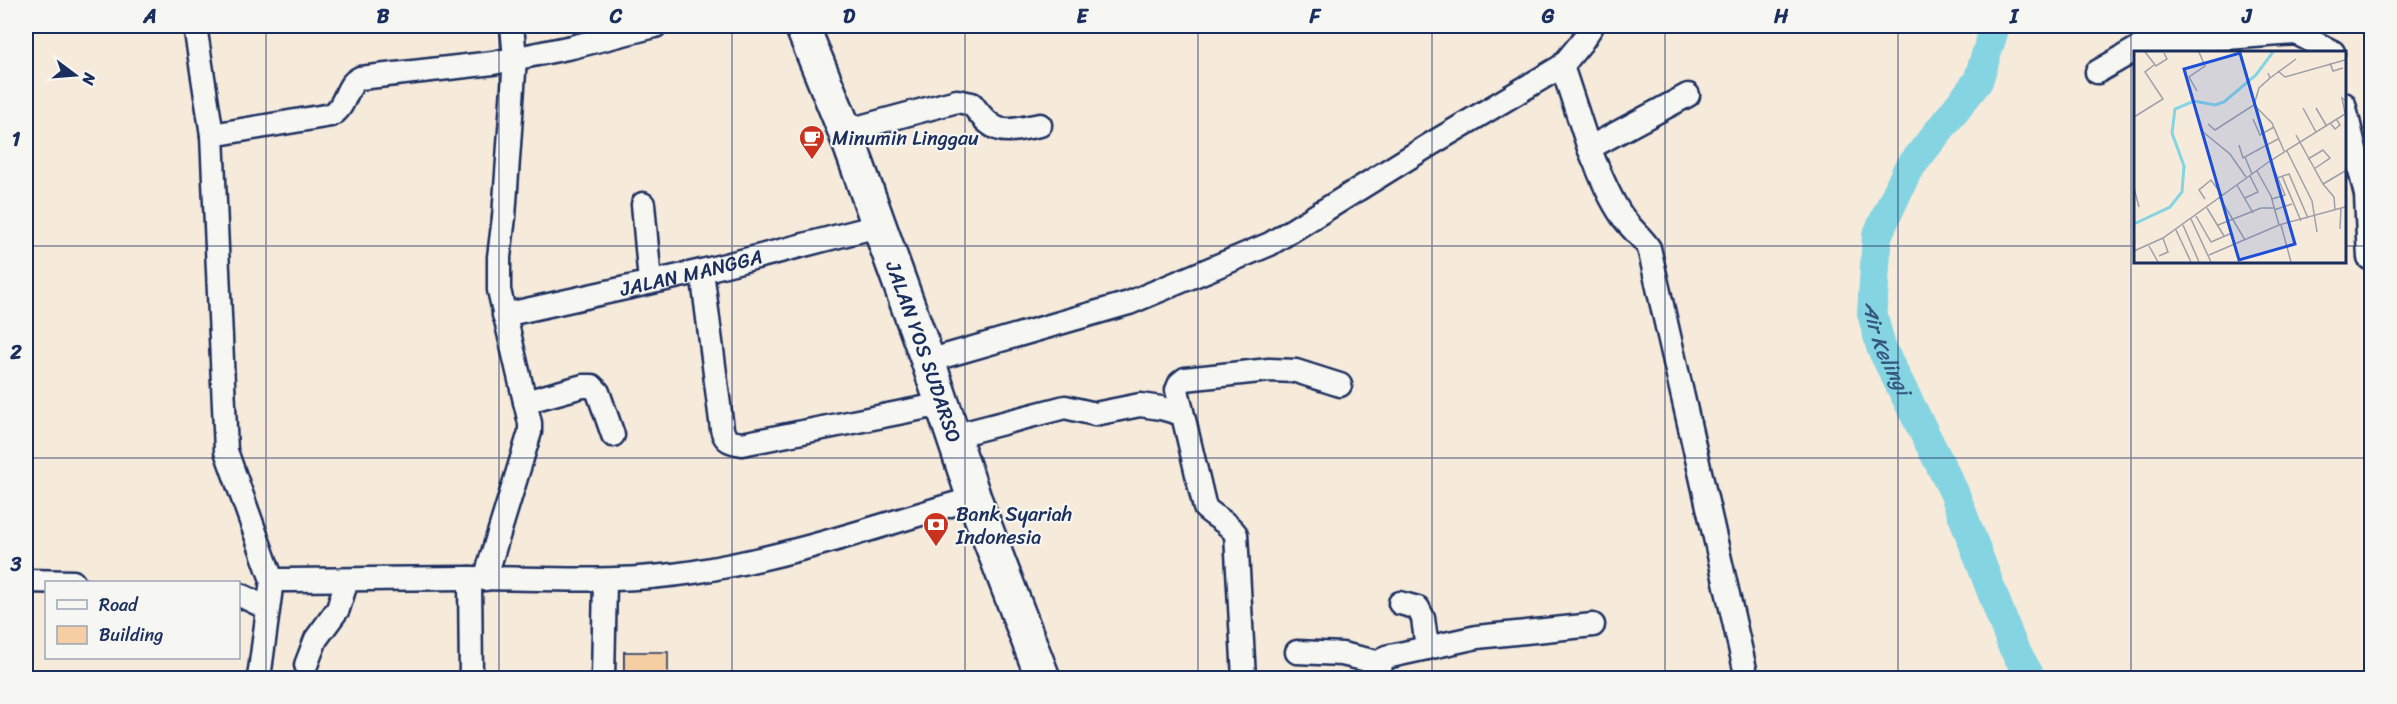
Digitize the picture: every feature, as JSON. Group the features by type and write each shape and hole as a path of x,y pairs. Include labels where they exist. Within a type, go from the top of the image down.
{"highway":[{"name":"JALAN YOS SUDARSO","path":"802,26 845,131 928,361 974,498 1043,678"}],"street":[{"path":"195,26 212,135 226,451 272,580 259,678"},
{"path":"471,678 477,578 528,441 530,423 499,290 499,257 516,58 512,26"},
{"path":"212,135 331,115 341,106 350,84 360,78 493,63 572,47 652,26"},
{"path":"928,361 1129,303 1270,244 1562,66 1581,44 1592,26"},
{"path":"2097,72 2145,44 2296,33 2331,51"},
{"path":"1562,66 1589,148 1603,180 1622,217 1637,231 1649,248 1747,678"},
{"path":"1589,148 1688,95"},
{"path":"845,131 957,101 972,104 988,124 998,129 1007,131 1040,125"},
{"path":"2346,112 2366,195 2369,258 2372,258"},
{"path":"643,204 650,282"},
{"name":"JALAN MANGGA","path":"504,315 702,271 878,226"},
{"path":"702,271 722,429 724,438 730,442 742,444 943,404"},
{"path":"1244,678 1236,534 1228,523 1214,517 1205,508 1177,390 1185,379 1269,370 1296,371 1340,385"},
{"path":"525,402 583,386 592,386 598,392 613,435"},
{"path":"953,436 1065,407 1095,414 1140,405 1182,414"},
{"path":"272,580 477,578 605,581 693,573 762,559 974,498"},
{"path":"306,665 316,639 341,602 347,580"},
{"path":"26,581 45,581"},
{"path":"603,678 605,581"},
{"path":"240,595 267,608"},
{"path":"1400,603 1418,608 1423,618 1427,648"},
{"path":"1297,652 1342,654 1380,671 1386,657 1427,648 1477,638 1593,625"}],"building":[{"path":"624,652 668,652 668,678 630,678 630,674 624,674"}],"waterway":[{"name":"Air Kelingi","path":"1995,26 1978,81 1907,171 1877,236 1872,313 1881,347 1954,492 2012,645 2031,678"}],"place":[{"name":"Minumin Linggau","path":"812,161"},
{"name":"Bank Syariah Indonesia","path":"936,548"}]}
